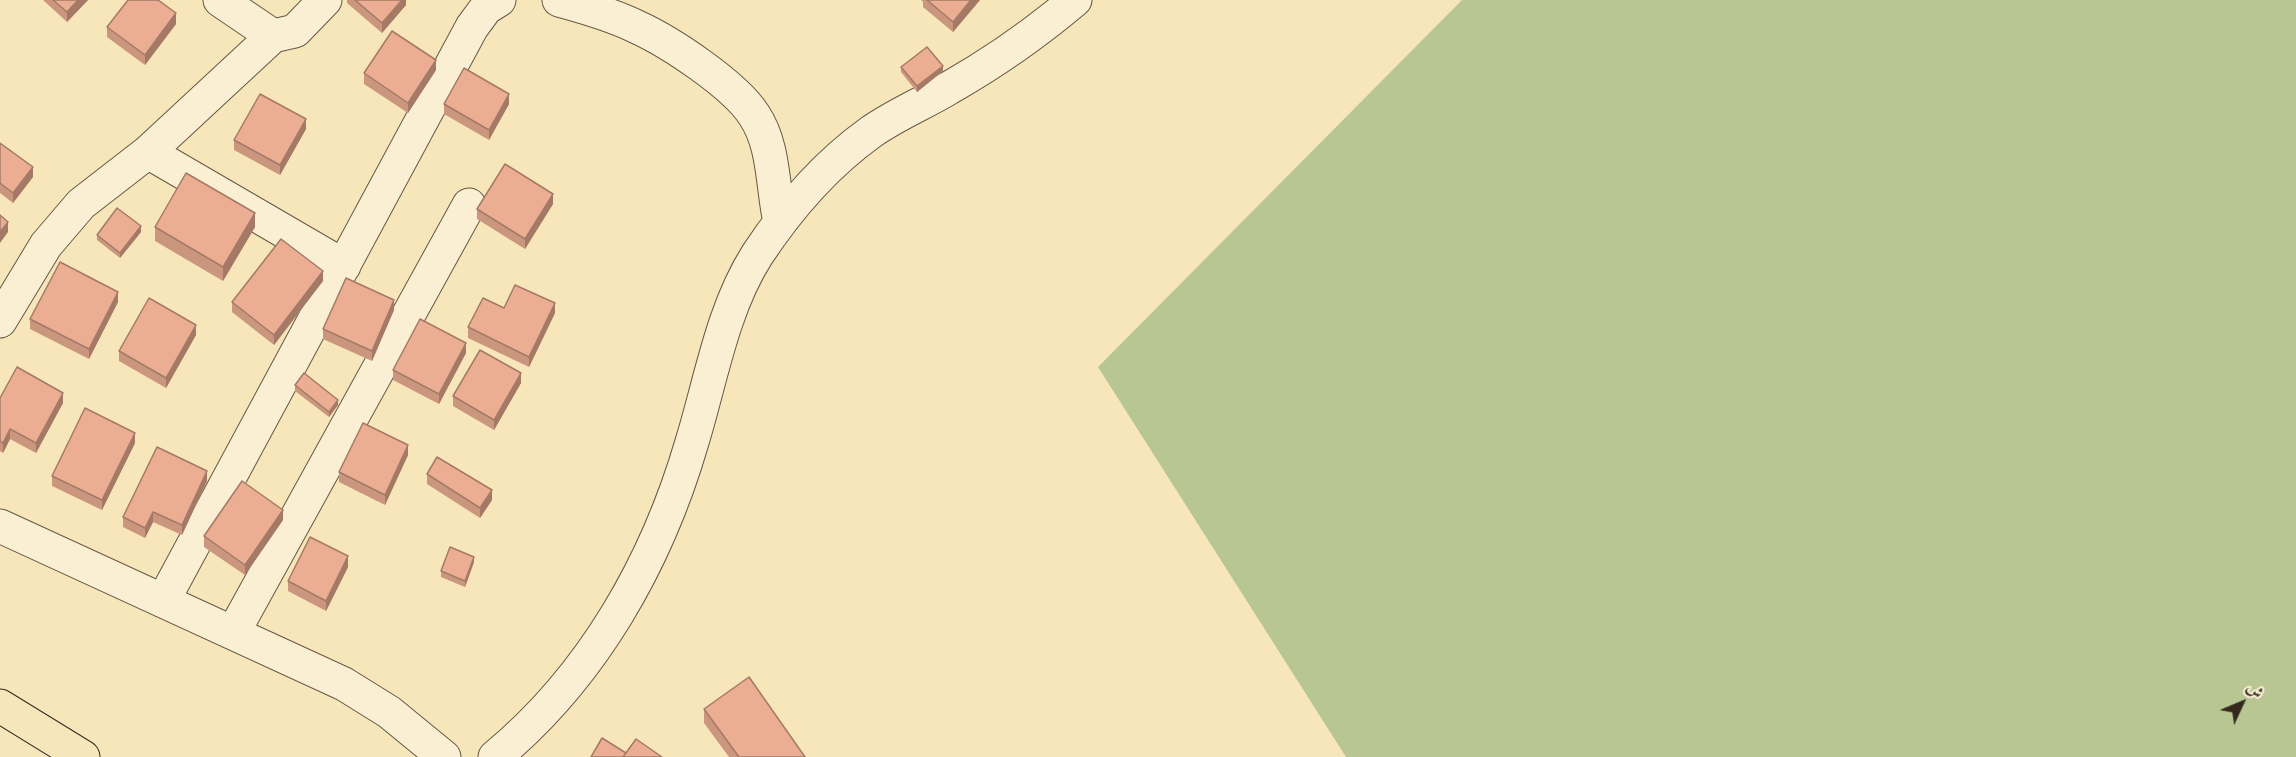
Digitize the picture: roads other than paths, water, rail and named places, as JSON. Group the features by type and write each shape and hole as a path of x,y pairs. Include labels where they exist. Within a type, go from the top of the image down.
{"highway":[{"path":"0,706 83,757"}],"street":[{"path":"220,0 273,36"},
{"path":"0,321 63,224 101,187 148,152 273,36 295,31 325,0"},
{"path":"163,601 472,27 486,8 499,0"},
{"path":"559,0 638,27 714,74 738,96 755,116 767,148 780,222"},
{"path":"495,757 568,683 596,647 643,570 679,486 735,297 755,258 780,222 807,188 839,157 873,130 989,63 1068,3"},
{"path":"148,152 344,266"},
{"path":"234,633 469,205"},
{"path":"0,526 352,688 390,712 444,757"}]}
